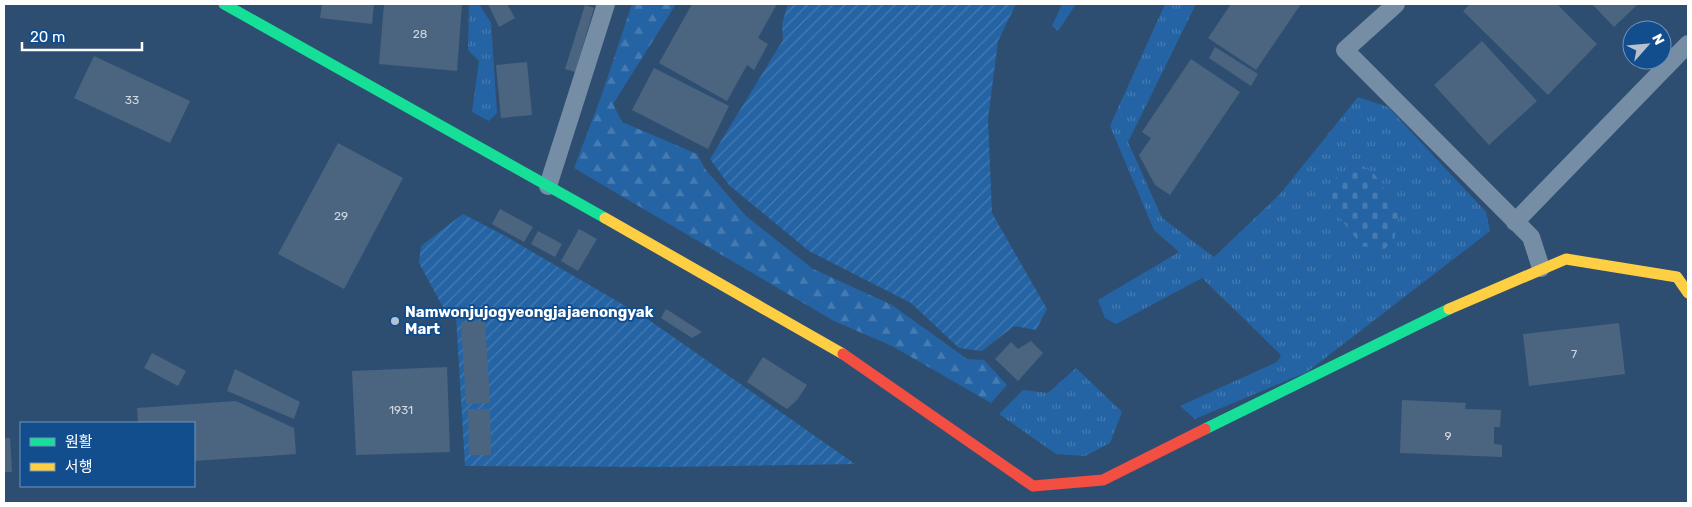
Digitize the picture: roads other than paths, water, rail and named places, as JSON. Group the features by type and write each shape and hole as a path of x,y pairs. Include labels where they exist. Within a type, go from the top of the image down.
{"street":[{"path":"224,4 827,343 1033,486 1103,480 1466,300 1566,259 1683,272 1688,293"}],"lane":[{"path":"548,186 606,4"},
{"path":"1396,4 1345,50 1531,237 1541,268"},
{"path":"1516,222 1688,44"}],"place":[{"name":"Namwonjujogyeongjajaenongyak Mart","path":"395,321"}]}
